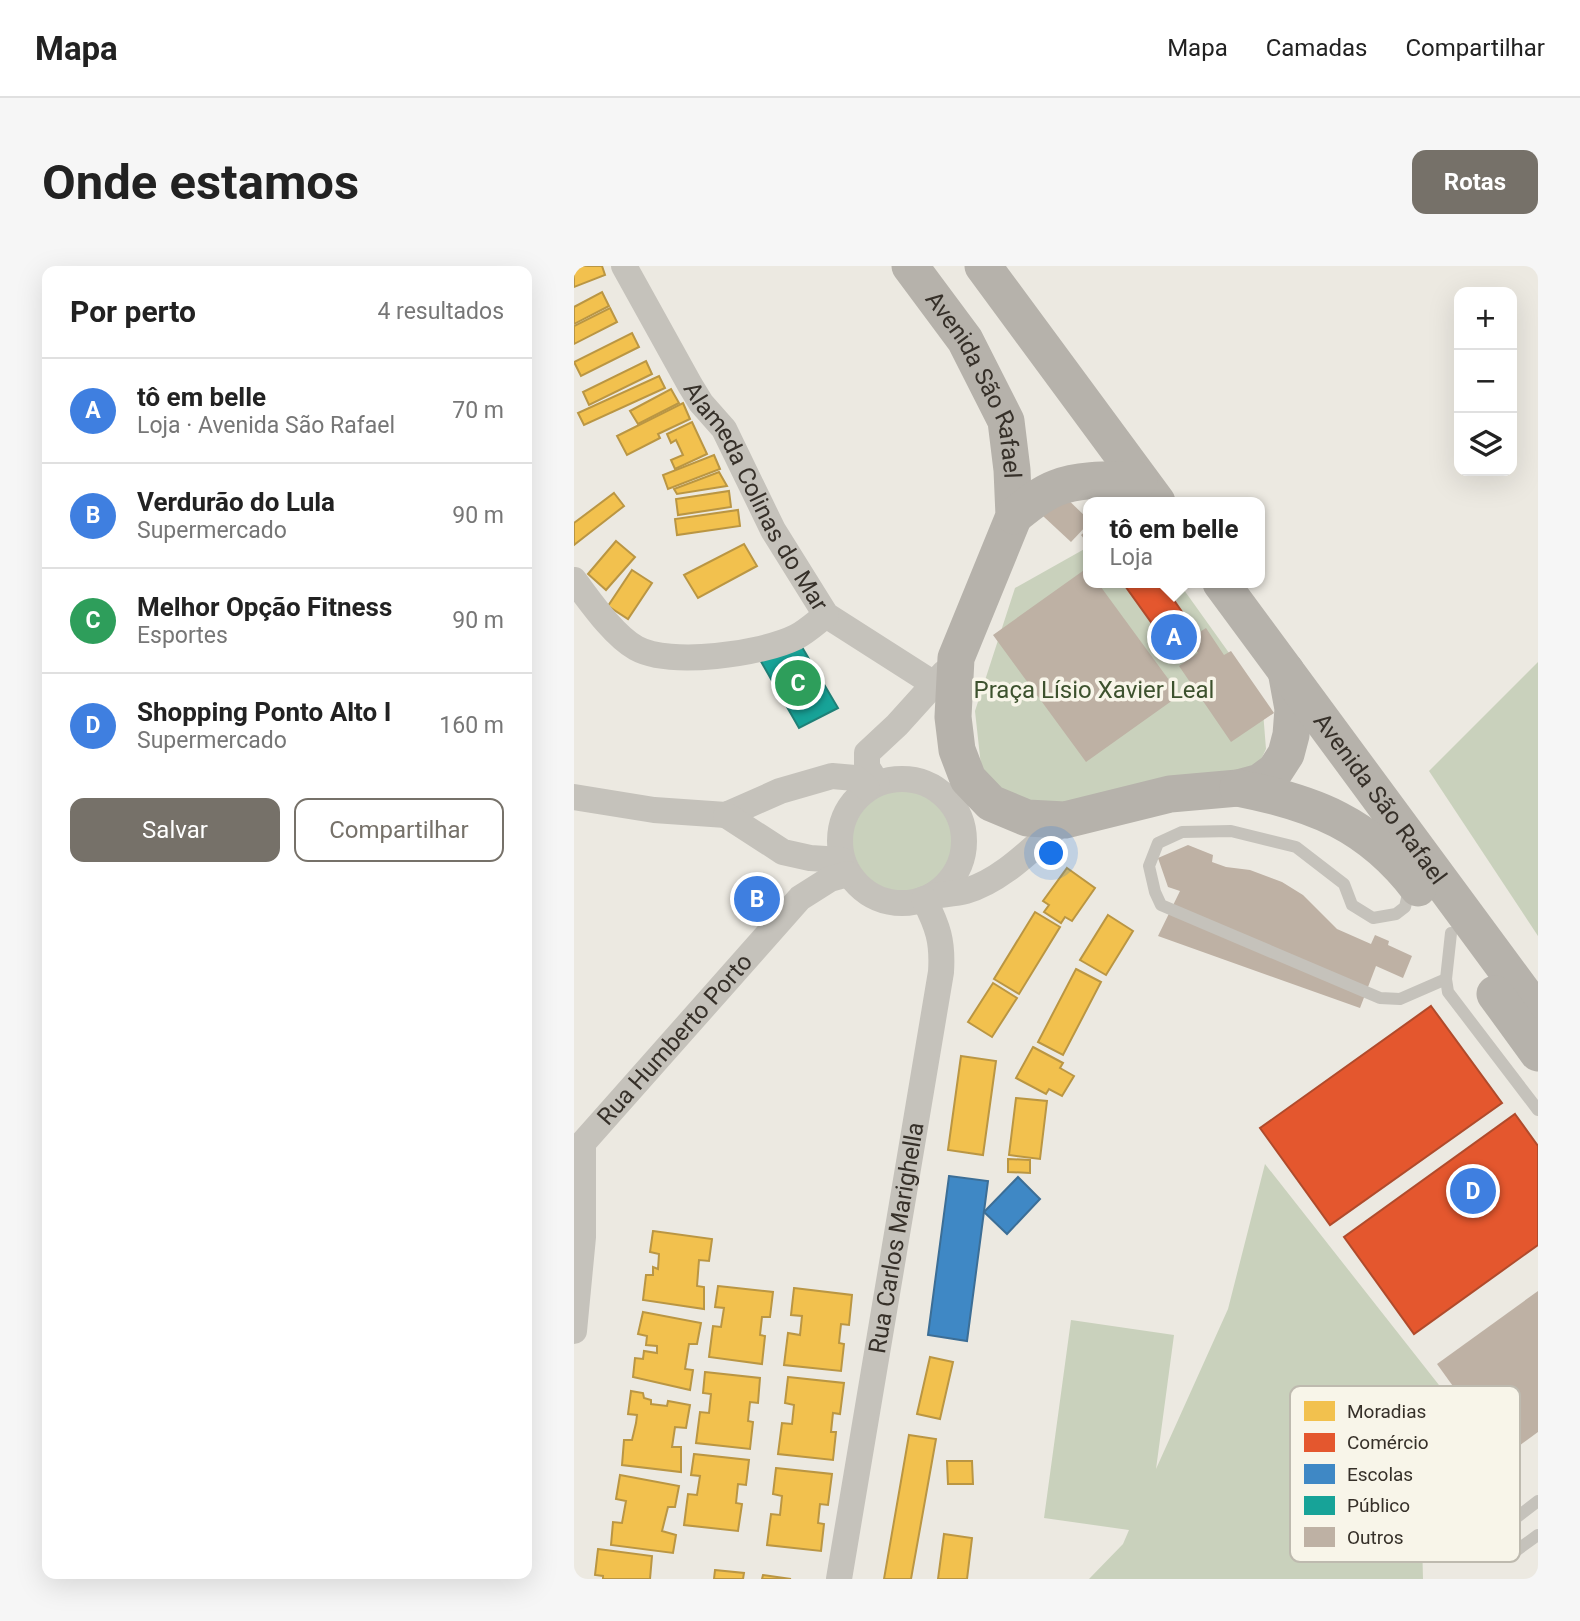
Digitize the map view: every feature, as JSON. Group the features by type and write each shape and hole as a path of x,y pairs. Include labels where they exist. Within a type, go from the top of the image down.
{"main road":[{"name":"Avenida São Rafael","path":"910,266 965,340 1006,421 1014,516"},
{"path":"983,266 1148,491"},
{"path":"1148,491 1105,480 1074,483 1041,496 1014,516 945,671 957,750 968,779 991,803 1027,818 1065,820 1170,794 1237,788 1260,782 1275,771 1286,754 1291,735 1293,709 1286,671"},
{"name":"Avenida São Rafael","path":"1225,588 1538,1013"},
{"name":"Avenida São Rafael","path":"1237,788 1276,796 1337,818 1385,850 1411,879 1538,1054"}],"street":[{"name":"Alameda Colinas do Mar","path":"624,266 690,385 724,429 773,530 826,615 945,671"},
{"path":"574,580 601,617 637,648 688,658 724,656 769,647 796,637 826,615"},
{"path":"872,786 867,753 897,725 945,671"},
{"path":"726,815 780,791 832,776 855,778 872,786"},
{"path":"928,897 946,885 960,863 964,838 961,821 954,806 928,783 894,779 872,786 852,802 842,819 838,840 845,867 859,887 873,897 890,902 907,903 983,885 999,875 1065,820"},
{"path":"574,797 654,810 726,815 783,852 845,867"},
{"name":"Rua Humberto Porto","path":"574,1331 583,1237 579,1140 784,915 815,887 845,867"},
{"name":"Rua Carlos Marighella","path":"839,1579 941,972 942,947 928,897"}],"lane":[{"path":"1411,879 1405,907 1396,914 1373,918 1352,905 1344,884 1322,864 1296,847 1231,831 1182,832 1158,843 1149,866 1161,905 1380,998 1400,999 1446,979"},
{"path":"1451,933 1446,979 1448,992 1538,1110"},
{"path":"1520,1515 1538,1501"},
{"path":"1520,1548 1538,1535"}],"green space":[{"name":"Praça Lísio Xavier Leal","path":"1083,550 1083,588 1183,588 1262,699 1266,749 1254,774 1060,808 1011,803 982,775 975,711 1015,588"},
{"path":"1538,662 1538,936 1429,771"},
{"path":"902,791 921,794 938,805 949,822 952,841 949,860 938,877 921,888 902,891 883,888 866,877 855,860 852,841 855,822 866,805 883,794"},
{"path":"1265,1164 1440,1386 1290,1386 1290,1562 1423,1562 1423,1579 1089,1579 1123,1544 1129,1530 1044,1518 1071,1320 1174,1335 1156,1469 1228,1309"}],"building: Moradias":[{"path":"574,266 602,266 605,275 574,287"},
{"path":"602,292 609,306 574,324 574,307"},
{"path":"610,308 617,322 574,344 574,326"},
{"path":"632,333 639,347 581,376 574,362"},
{"path":"646,361 652,374 589,405 583,392"},
{"path":"659,376 665,388 584,425 578,413"},
{"path":"671,389 679,403 638,424 630,411"},
{"path":"683,403 690,419 658,434 660,438 627,455 617,436"},
{"path":"692,422 707,454 675,469 671,460 683,455 676,440 671,443 667,434"},
{"path":"714,455 720,469 668,489 663,475"},
{"path":"719,472 727,486 677,494 674,489"},
{"path":"729,491 731,507 678,515 676,499"},
{"path":"614,493 624,506 574,545 574,523"},
{"path":"738,510 740,526 677,535 675,519"},
{"path":"616,541 635,557 606,590 588,574"},
{"path":"744,544 757,566 698,598 684,575"},
{"path":"632,570 652,583 628,619 608,606"},
{"path":"1067,868 1095,888 1072,921 1065,917 1061,923 1044,912 1049,905 1043,901"},
{"path":"1035,912 1060,927 1019,994 994,979"},
{"path":"1108,915 1133,931 1106,975 1080,960"},
{"path":"1076,969 1101,982 1063,1055 1038,1042"},
{"path":"993,983 1017,998 992,1037 968,1022"},
{"path":"1033,1047 1063,1063 1060,1068 1074,1076 1062,1096 1049,1089 1046,1094 1016,1078"},
{"path":"961,1056 996,1061 983,1155 948,1150"},
{"path":"1016,1098 1047,1101 1040,1159 1009,1155"},
{"path":"1008,1159 1030,1160 1030,1173 1008,1172"},
{"path":"653,1231 712,1239 709,1261 699,1260 697,1286 704,1287 704,1309 643,1300 646,1275 653,1275 653,1267 658,1269 659,1254 650,1252"},
{"path":"718,1286 773,1292 770,1317 762,1317 760,1335 765,1336 762,1364 709,1357 713,1326 721,1327 724,1308 715,1307"},
{"path":"794,1288 852,1295 849,1325 841,1324 839,1343 844,1344 841,1371 784,1365 788,1333 800,1335 802,1316 791,1315"},
{"path":"643,1312 701,1323 697,1344 689,1344 685,1369 693,1370 690,1390 633,1377 635,1358 643,1359 644,1351 657,1353 657,1346 646,1345 647,1336 638,1334"},
{"path":"930,1357 953,1362 940,1419 917,1414"},
{"path":"705,1372 760,1378 758,1403 750,1402 748,1421 753,1422 750,1449 696,1443 700,1412 709,1413 711,1394 703,1393"},
{"path":"788,1377 844,1383 840,1414 833,1413 831,1432 836,1432 833,1460 778,1454 782,1423 792,1424 794,1405 785,1403"},
{"path":"631,1391 643,1393 644,1398 651,1400 651,1404 667,1406 668,1401 690,1405 686,1428 675,1427 672,1447 681,1447 681,1472 622,1465 624,1440 632,1440 637,1415 628,1414"},
{"path":"909,1435 936,1439 911,1579 884,1579"},
{"path":"694,1454 749,1460 746,1485 738,1484 736,1503 742,1504 738,1531 684,1525 688,1494 697,1495 700,1476 691,1475"},
{"path":"947,1461 972,1461 973,1484 948,1484"},
{"path":"776,1468 832,1474 828,1505 820,1504 818,1523 824,1524 821,1551 767,1545 771,1514 780,1515 782,1496 773,1494"},
{"path":"620,1475 679,1486 675,1507 668,1507 662,1531 676,1535 673,1553 611,1545 613,1522 622,1523 626,1501 616,1499"},
{"path":"944,1534 972,1538 967,1579 938,1579"},
{"path":"598,1549 652,1556 650,1579 603,1579 603,1576 595,1575"},
{"path":"715,1570 744,1573 743,1579 714,1579"},
{"path":"763,1575 791,1579 762,1579"}],"building: Comércio":[{"path":"1127,588 1165,588 1196,632 1171,650"},
{"path":"1431,1006 1502,1103 1330,1225 1260,1128"},
{"path":"1515,1114 1538,1146 1538,1245 1414,1334 1344,1237"}],"building: Escolas":[{"path":"949,1176 988,1181 967,1341 928,1335"},
{"path":"1018,1177 1040,1199 1007,1234 984,1212"}],"building: Público":[{"path":"799,642 838,708 799,728 759,658"}],"building: Outros":[{"path":"1059,491 1083,514 1083,529 1071,542 1043,516"},
{"path":"1083,571 1083,588 1102,588 1180,695 1086,762 993,635"},
{"path":"1206,628 1224,655 1231,651 1274,713 1231,742 1179,666 1198,653 1189,639"},
{"path":"1188,845 1213,855 1212,862 1250,870 1282,882 1303,895 1337,929 1371,944 1375,935 1389,941 1388,945 1412,956 1403,978 1376,966 1360,1008 1158,936 1180,891 1168,887 1158,858"},
{"path":"1538,1291 1538,1432 1520,1445 1520,1386 1453,1386 1437,1364"}],"place":[{"name":"tô em belle","path":"1174,637"},
{"name":"Melhor Opção Fitness","path":"798,683"},
{"name":"Verdurão do Lula","path":"757,899"},
{"name":"Shopping Ponto Alto I","path":"1473,1191"}]}
